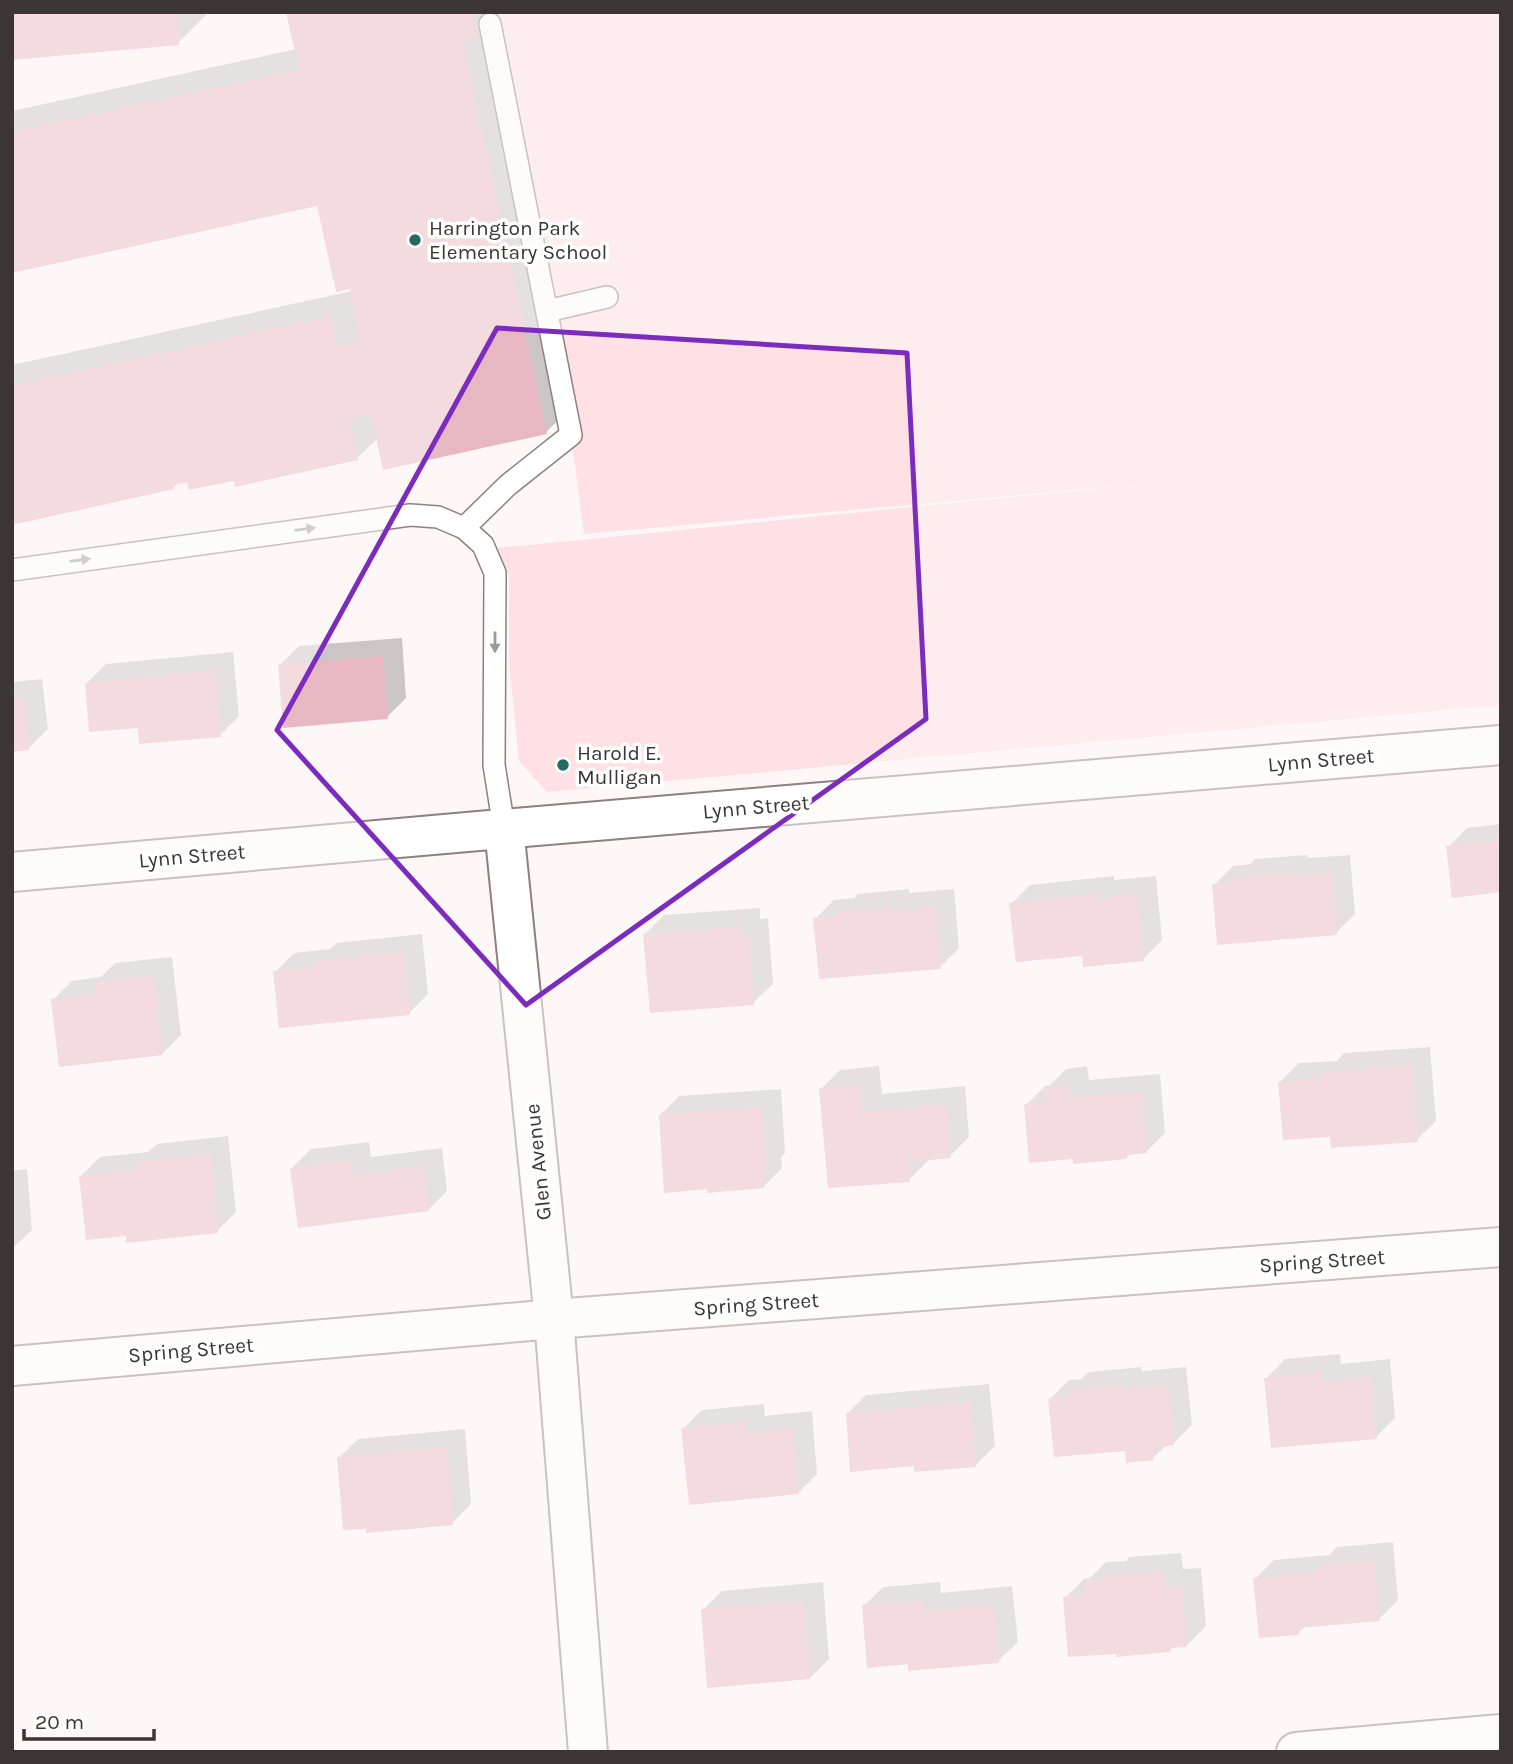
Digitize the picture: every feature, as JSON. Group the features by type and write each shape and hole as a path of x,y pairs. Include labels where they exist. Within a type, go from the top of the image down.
{"street":[{"name":"Lynn Street","path":"12,872 1501,745"},
{"name":"Glen Avenue","path":"504,828 554,1319 588,1752"},
{"name":"Spring Street","path":"12,1366 554,1319 1501,1247"},
{"path":"1296,1752 1501,1734"}],"lane":[{"path":"12,569 410,515 438,517 464,528 508,485 571,435 490,24"},
{"path":"547,311 607,297"},
{"name":"Glen Avenue","path":"464,528 483,545 495,573 494,765 504,828"}],"highlighted area":[{"path":"497,328 907,353 926,719 526,1005 277,730"}],"shaded area":[{"path":"488,12 1501,12 1501,705 547,792 519,761 509,662 509,576 497,548 1176,481 584,534 571,435"}],"building":[{"path":"12,12 176,12 179,45 12,60"},
{"name":"Harrington Park Elementary School","path":"286,12 472,12 478,37 462,41 547,434 383,470 371,414 349,418 358,460 235,487 234,481 189,490 187,482 173,485 174,489 12,525 12,386 330,316 337,346 361,341 350,289 336,292 317,206 12,273 12,132 299,70"},
{"path":"383,656 388,719 283,728 278,664"},
{"path":"215,670 221,737 139,744 138,728 89,732 85,683"},
{"path":"24,698 29,750 12,752 12,699"},
{"path":"1501,840 1501,892 1452,898 1446,846"},
{"path":"1288,873 1290,876 1332,873 1337,935 1217,945 1212,884 1234,882 1234,878"},
{"path":"1095,894 1096,898 1137,894 1144,961 1083,967 1082,956 1016,962 1009,903"},
{"path":"936,907 941,969 819,979 813,918 838,916 837,912"},
{"path":"741,926 742,937 749,937 754,1005 650,1013 643,934"},
{"path":"404,952 410,1015 279,1028 273,971 316,967 315,961"},
{"path":"154,975 163,1055 59,1067 51,999 96,994 94,982"},
{"path":"1412,1065 1418,1142 1331,1148 1330,1137 1283,1140 1278,1082 1324,1078 1323,1072"},
{"path":"860,1085 863,1112 946,1104 951,1158 908,1162 910,1182 828,1188 819,1088"},
{"path":"1069,1085 1070,1098 1141,1092 1147,1153 1127,1155 1127,1159 1073,1164 1073,1159 1029,1163 1024,1104 1047,1102 1045,1087"},
{"path":"762,1107 767,1173 763,1173 764,1188 707,1193 707,1189 664,1193 659,1115"},
{"path":"210,1154 218,1233 126,1243 126,1236 86,1240 79,1176 137,1170 136,1162"},
{"path":"350,1160 353,1175 423,1166 429,1211 298,1228 290,1168"},
{"path":"1321,1372 1323,1382 1371,1378 1377,1439 1271,1448 1264,1378"},
{"path":"1123,1385 1124,1389 1168,1385 1174,1445 1153,1448 1154,1460 1126,1463 1125,1451 1054,1457 1048,1399 1069,1397 1068,1390"},
{"path":"970,1402 976,1467 914,1472 914,1466 850,1472 846,1413"},
{"path":"746,1422 747,1434 793,1429 799,1494 689,1505 681,1428"},
{"path":"447,1447 453,1525 366,1533 366,1529 343,1530 337,1457"},
{"path":"1374,1560 1380,1621 1298,1628 1299,1635 1259,1638 1253,1578 1316,1572 1316,1566"},
{"path":"1163,1571 1165,1587 1182,1586 1187,1647 1171,1648 1170,1652 1116,1657 1116,1654 1068,1657 1063,1597 1085,1595 1085,1581"},
{"path":"922,1600 923,1611 994,1605 999,1663 908,1671 908,1664 867,1668 862,1605"},
{"path":"804,1601 810,1679 707,1688 701,1609"}],"place":[{"name":"Harrington Park Elementary School","path":"415,240"},
{"name":"Harold E. Mulligan","path":"563,765"}]}
